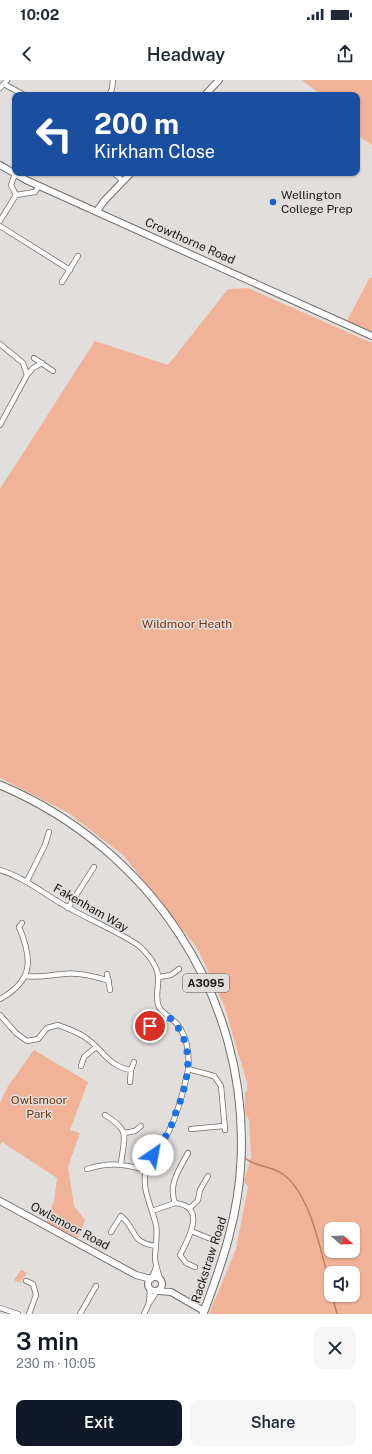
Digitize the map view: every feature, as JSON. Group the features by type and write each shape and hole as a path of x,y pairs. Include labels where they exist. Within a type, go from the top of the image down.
{"main road":[{"name":"Rackstraw Road","path":"0,785 40,804 74,824 106,849 132,873 154,898 180,934 200,971 220,1015 236,1078 241,1122 241,1160 237,1200 231,1233 204,1312"}],"street":[{"path":"110,92 113,80"},
{"path":"208,92 219,80"},
{"path":"0,88 5,82 20,92"},
{"name":"Crowthorne Road","path":"0,165 12,173"},
{"path":"13,176 11,185 16,195"},
{"name":"Crowthorne Road","path":"18,176 372,336"},
{"path":"117,176 123,181"},
{"path":"97,211 104,201 128,176"},
{"path":"0,221 16,195 35,192 39,186"},
{"path":"0,226 70,270"},
{"path":"62,282 78,256"},
{"path":"0,344 17,357 25,366 27,375"},
{"path":"34,358 53,371"},
{"path":"0,425 27,375 33,368 42,363"},
{"path":"25,366 33,368"},
{"path":"27,881 45,845 48,832"},
{"path":"68,908 94,867"},
{"name":"Fakenham Way","path":"0,870 27,881 68,908 138,945 148,954 156,967 159,977"},
{"path":"0,999 14,991 26,976 27,945 19,927 22,923"},
{"path":"144,1314 149,1303 162,1285 156,1267 157,1238 152,1211 146,1191 146,1170 157,1147 169,1132 180,1103 188,1069 188,1054 185,1039 177,1024 160,1008 156,997 159,977 171,975 179,969"},
{"path":"26,976 39,978 64,974 88,974 109,981"},
{"path":"107,974 110,990"},
{"path":"144,1025 159,1025 168,1016"},
{"path":"1,1018 16,1033 27,1041 34,1041 47,1028 58,1025 87,1039 111,1063 120,1068 131,1070"},
{"path":"80,1066 84,1057 96,1047"},
{"path":"130,1082 131,1070 134,1062"},
{"path":"188,1069 214,1076 221,1086 224,1128 191,1129"},
{"path":"105,1115 118,1123 124,1133 120,1164"},
{"path":"124,1133 135,1130 141,1126"},
{"path":"175,1203 171,1193 172,1182 188,1153"},
{"path":"87,1169 101,1165 120,1164 146,1170"},
{"path":"190,1208 198,1200 200,1190 208,1176"},
{"name":"Owlsmoor Road","path":"0,1201 130,1271 151,1279 161,1280"},
{"path":"152,1211 175,1203 183,1204 190,1208 194,1217 191,1231 180,1255 186,1263 195,1267"},
{"path":"111,1232 122,1216 129,1222 136,1239 144,1244 156,1246"},
{"path":"191,1231 211,1239"},
{"path":"149,1303 149,1288 156,1267"},
{"name":"Owlsmoor Road","path":"130,1271 149,1288"},
{"path":"161,1280 172,1292 204,1312"},
{"path":"26,1281 32,1284 36,1295 29,1314"},
{"path":"80,1314 96,1286"},
{"path":"149,1288 158,1291 172,1292"},
{"path":"0,1308 18,1314"}],"green space":[{"path":"302,80 372,80 372,145 360,137 360,92 317,92"},
{"path":"370,277 372,278 372,331 347,321"},
{"name":"Wildmoor Heath","path":"248,288 372,343 372,1314 209,1314 236,1249 248,1187 244,1181 251,1157 249,1120 245,1113 245,1092 247,1091 247,1083 224,1005 197,948 123,855 67,812 0,778 0,489 95,341 168,365 228,289"},
{"name":"Owlsmoor Park","path":"34,1050 88,1082 70,1130 80,1133 68,1167 74,1206 85,1220 78,1238 46,1223 54,1201 57,1178 2,1142 0,1145 0,1103 8,1086"},
{"path":"21,1270 27,1273 19,1283 14,1280"}],"waterway":[{"path":"245,1158 249,1161 280,1172 294,1185 309,1212 325,1266"},
{"path":"334,1302 337,1314"}],"place":[{"name":"Wellington College Prep","path":"273,202"}],"route":[{"path":"150,1026 159,1025 168,1016 177,1024 185,1039 188,1054 188,1069 180,1103 169,1132 157,1147 153,1155"}]}
